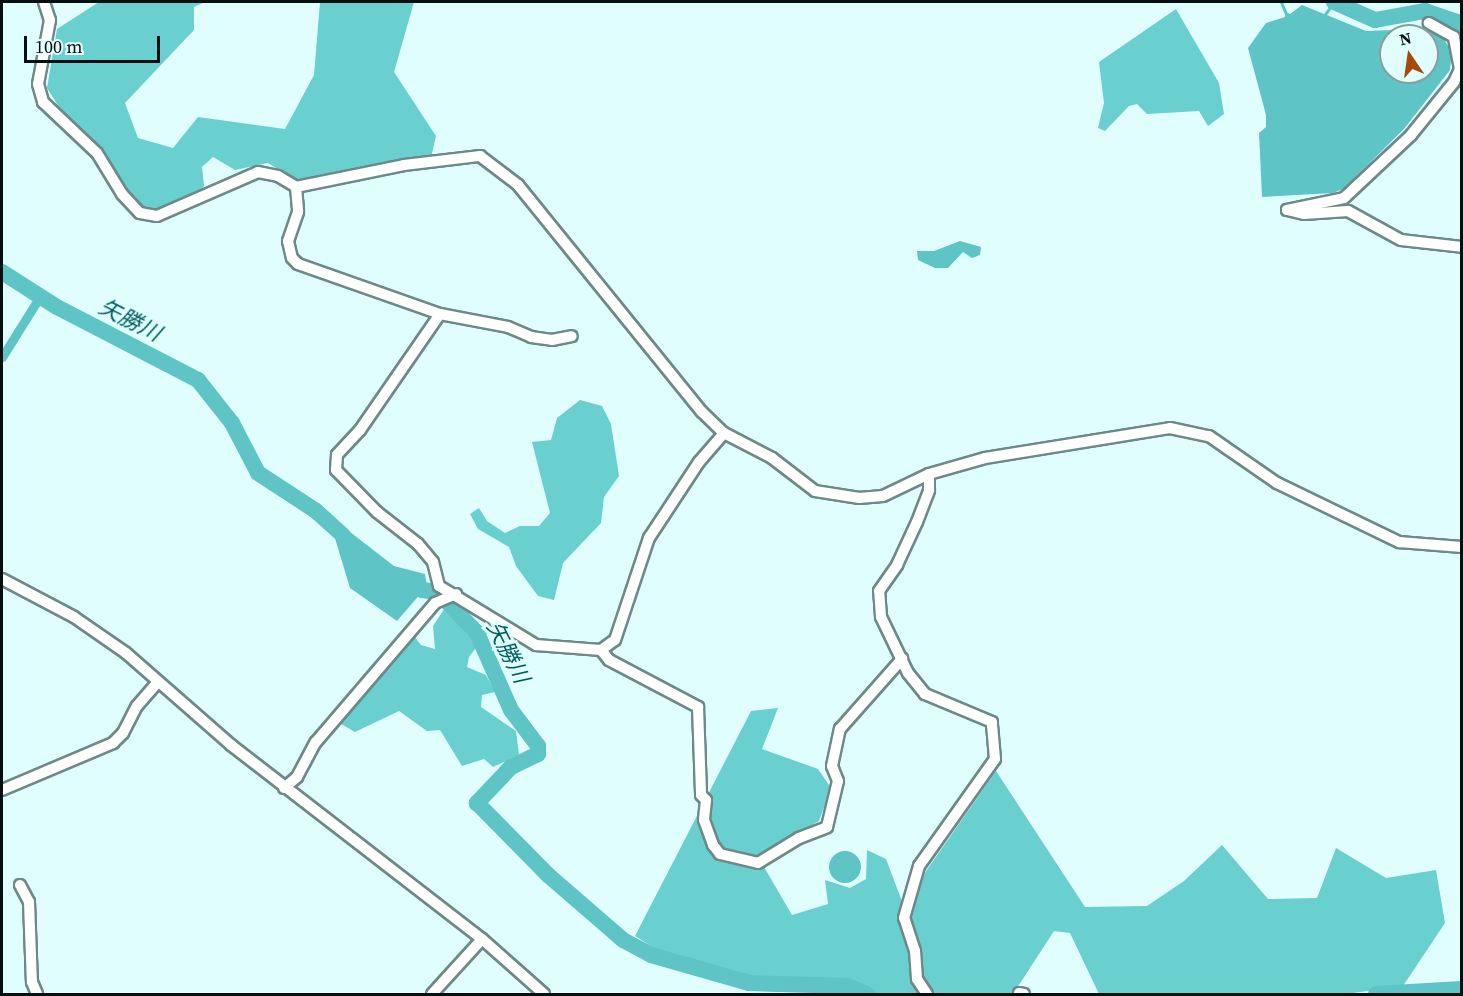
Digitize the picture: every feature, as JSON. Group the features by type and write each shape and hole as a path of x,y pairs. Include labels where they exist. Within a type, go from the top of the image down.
{"street":[{"path":"44,2 50,20 38,84 43,102 97,153 122,194 140,213 157,216 258,172 278,176 296,187 414,164 480,156 518,184 691,400 724,433 772,458 815,490 838,495 883,496 928,474 985,458 1170,428 1190,430 1234,452 1277,483 1399,542 1461,547"},
{"path":"1429,23 1454,37 1460,69 1454,82 1411,135 1344,198 1294,206 1287,210 1304,214 1348,211 1401,240 1461,248"},
{"path":"296,187 298,212 288,241 291,258 298,264 440,314 508,327 531,337 552,340 573,336"},
{"path":"440,314 335,463 340,477 418,543 432,562 439,586 456,594 536,645 601,650 615,640 648,538 699,462 724,433"},
{"path":"927,994 918,979 915,951 904,918 919,866 995,759 994,738 988,717 924,694 902,659 881,617 879,591 897,565 917,522 928,490 928,474"},
{"path":"2,579 94,630 285,788 482,939 544,994"},
{"path":"285,788 297,777 316,742 435,603 456,594"},
{"path":"601,650 609,660 698,707 701,795 706,803 704,820 713,845 720,854 758,863 799,838 827,827 837,782 832,766 840,729 902,659"},
{"path":"2,790 113,743 157,683"},
{"path":"20,885 29,902 32,982 37,994"},
{"path":"432,994 482,939"}],"shaded area":[{"path":"99,2 205,2 194,7 194,30 125,103 138,138 173,148 198,117 285,129 314,75 320,2 414,2 394,72 436,136 431,158 299,182 268,163 235,170 213,157 202,167 204,186 193,197 156,211 143,208 128,192 104,152 64,115 47,88 57,29"},
{"path":"1302,5 1366,31 1379,30 1379,84 1439,84 1439,35 1442,36 1455,57 1451,60 1450,70 1404,129 1343,189 1333,193 1262,197 1259,133 1266,127 1266,115 1248,48 1266,23 1285,17 1286,12 1290,14"},
{"path":"1176,9 1219,83 1224,114 1208,126 1199,111 1147,114 1137,104 1129,106 1105,131 1098,128 1104,103 1099,62"},
{"path":"960,241 981,247 980,255 972,258 963,252 948,268 935,268 918,260 917,251 934,251"},
{"path":"580,400 602,406 611,424 619,476 604,497 601,523 563,563 554,600 538,596 516,566 509,547 478,529 470,514 479,508 487,521 505,533 520,526 539,526 550,513 532,442 551,440 557,418"},
{"path":"328,515 394,566 425,574 427,586 397,621 350,588"},
{"path":"450,600 488,632 469,657 467,667 486,675 495,692 482,695 481,707 516,731 519,755 493,767 484,759 462,766 440,730 427,731 399,711 355,732 341,724 413,635 421,645 435,649 433,626"},
{"path":"778,708 762,749 818,769 831,788 819,821 763,853 764,867 792,915 828,904 825,880 850,888 866,879 867,850 886,859 903,904 996,771 1085,907 1147,906 1184,881 1222,845 1268,899 1317,898 1336,848 1386,878 1436,870 1445,923 1403,986 1346,994 1099,994 1070,933 1054,931 1013,994 868,994 855,981 748,977 662,953 635,936 751,711"},
{"path":"845,851 856,856 861,867 856,878 845,883 834,878 829,867 834,856"}],"waterway":[{"path":"1281,2 1287,16"},
{"path":"1323,17 1334,2"},
{"path":"1334,2 1375,20 1425,11 1462,24"},
{"name":"矢勝川","path":"2,272 57,307 198,380 232,423 258,473 316,511 343,535"},
{"path":"2,357 39,298"},
{"name":"矢勝川","path":"403,578 422,590 438,592 477,633 511,710 538,746 538,754 511,767 477,803 548,875 623,940 651,955 749,983 847,986 867,994"},
{"name":"矢勝川","path":"1376,994 1462,989"}]}
